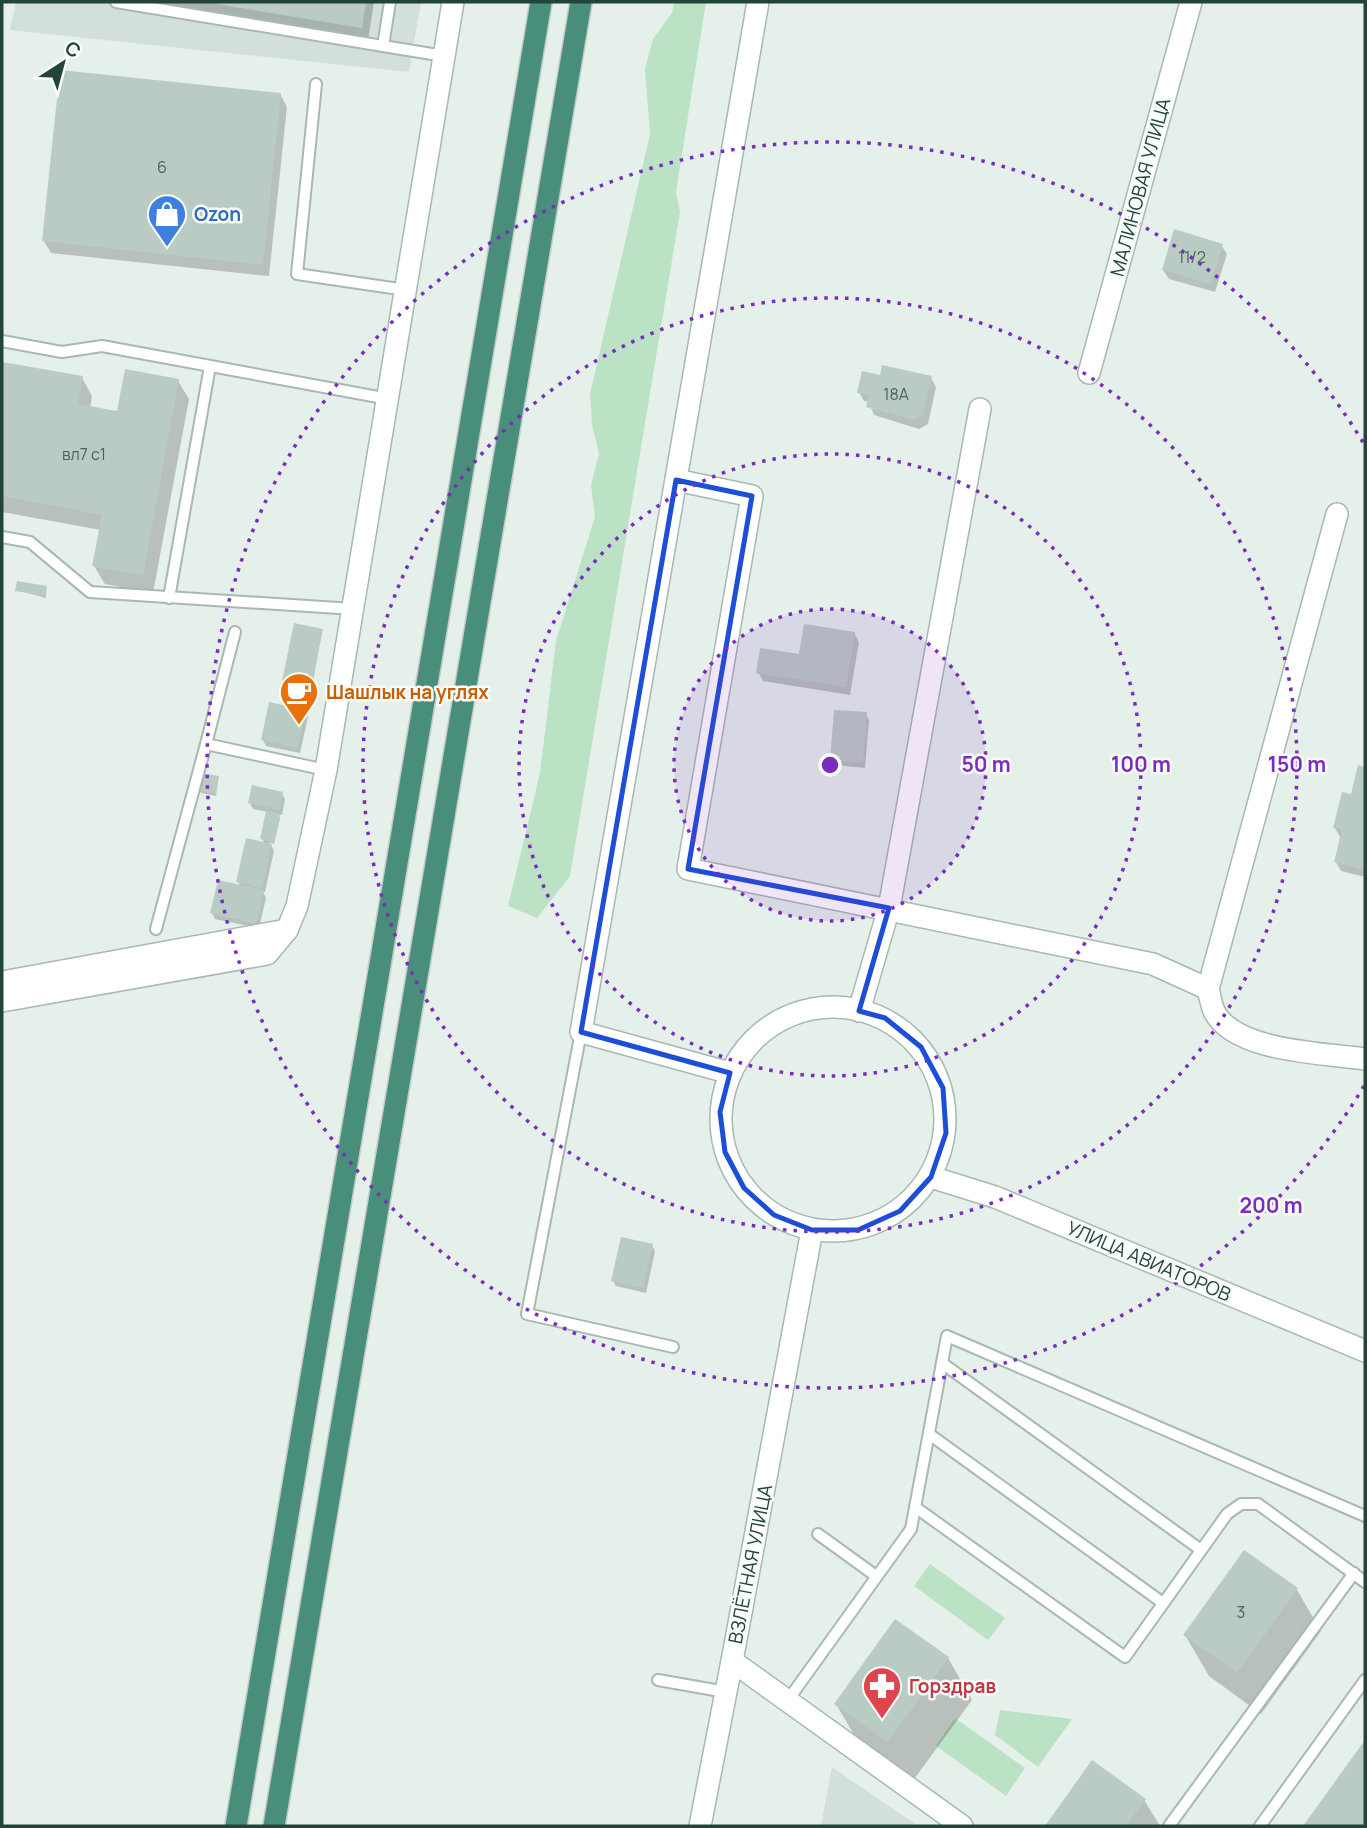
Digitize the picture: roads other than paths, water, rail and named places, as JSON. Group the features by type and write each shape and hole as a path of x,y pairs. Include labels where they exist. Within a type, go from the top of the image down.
{"highway":[{"path":"236,1826 541,2"},
{"path":"274,1826 581,2"}],"street":[{"path":"2,1001 267,954 287,930 297,906 326,770 453,2"},
{"path":"730,1073 581,1032 758,2"},
{"name":"МАЛИНОВАЯ УЛИЦА","path":"1089,373 1191,2"},
{"path":"859,1011 889,908 980,409"},
{"path":"676,480 752,496 688,869 1153,964 1208,989"},
{"path":"1337,514 1208,989 1214,1012 1231,1030 1260,1044 1365,1059"},
{"path":"2,982 287,930"},
{"path":"841,1006 859,1011 885,1018 921,1047 943,1087 946,1133 931,1177 900,1211 858,1230 812,1230 774,1215 744,1188 725,1152 720,1112 730,1073 756,1035 795,1012 841,1006"},
{"name":"УЛИЦА АВИАТОРОВ","path":"931,1177 995,1197 1365,1351"},
{"name":"ВЗЛЁТНАЯ УЛИЦА","path":"812,1230 732,1661 962,1826"},
{"path":"700,1826 732,1661"}],"lane":[{"path":"116,2 444,56"},
{"path":"383,46 390,2"},
{"path":"316,84 297,274 406,290"},
{"path":"2,341 62,352 102,346 389,399"},
{"path":"169,598 210,366"},
{"path":"2,537 30,542 90,592 354,609"},
{"path":"156,929 235,632"},
{"path":"206,744 326,770"},
{"path":"581,1032 527,1314 673,1347"},
{"path":"788,1700 911,1529 947,1336 1365,1516"},
{"path":"942,1363 1201,1550"},
{"path":"929,1434 1163,1603"},
{"path":"915,1507 1125,1657 1227,1514 1241,1504 1258,1504 1365,1581"},
{"path":"818,1534 876,1576"},
{"path":"1168,1826 1354,1573"},
{"path":"659,1680 726,1692"},
{"path":"1261,1826 1365,1680"}],"place":[{"name":"Ozon","path":"167,248"},
{"name":"Шашлык на углях","path":"299,726"},
{"name":"Горздрав","path":"882,1720"}]}
